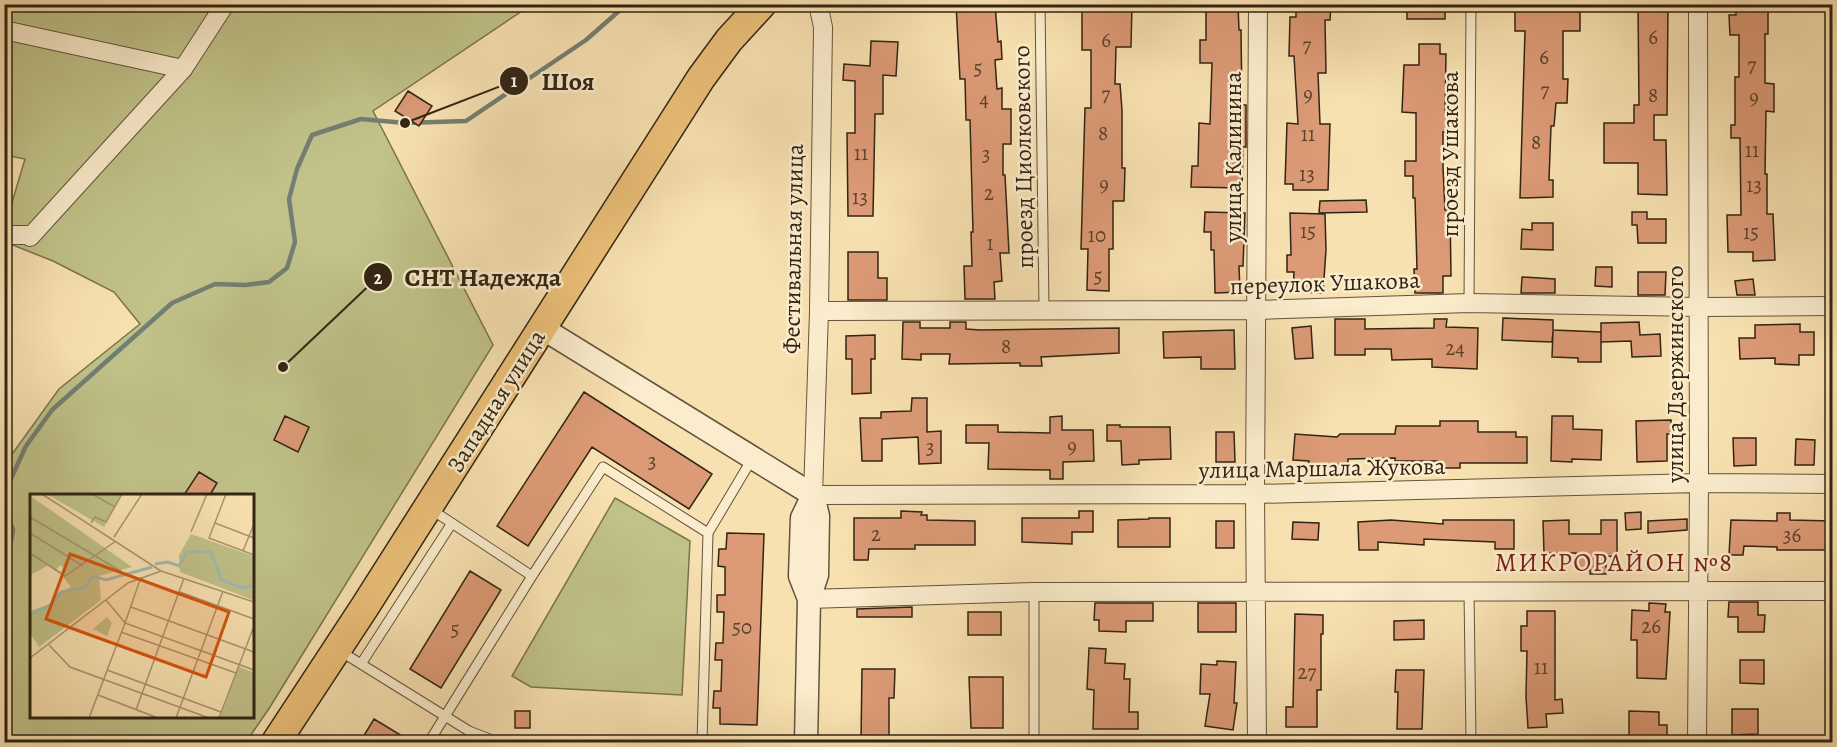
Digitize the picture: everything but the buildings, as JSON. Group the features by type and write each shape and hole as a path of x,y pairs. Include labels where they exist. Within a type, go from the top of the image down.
{"main road":[{"name":"Западная улица","path":"276,742 701,78 729,40 762,4"}],"street":[{"path":"4,232 30,237 183,69 225,4"},
{"name":"Фестивальная улица","path":"806,742 809,599 800,576 802,518 813,495 819,311 823,27 818,4"},
{"name":"улица Калинина","path":"1257,742 1255,494 1258,4"},
{"name":"улица Дзержинского","path":"1697,742 1698,4"},
{"path":"4,30 183,69"},
{"name":"переулок Ушакова","path":"819,311 1257,310 1469,303 1698,307 1833,306"},
{"path":"542,328 813,495"},
{"name":"улица Маршала Жукова","path":"813,495 1255,494 1699,483 1833,484"},
{"path":"809,599 1034,592 1833,591"}],"lane":[{"name":"проезд Циолковского","path":"1040,4 1044,309"},
{"name":"проезд Ушакова","path":"1469,303 1471,4"},
{"path":"702,742 708,533 752,459"},
{"path":"429,742 603,467 708,533"},
{"path":"428,507 532,576"},
{"path":"361,664 452,523"},
{"path":"1469,591 1472,742"},
{"path":"1034,592 1034,742"},
{"path":"337,649 469,731 492,740 616,742"}],"green space":[{"path":"4,5 531,5 373,111 493,345 270,707 246,742 5,742 5,464 59,389 140,324 114,292 53,261 5,242 5,226 25,159 5,155"},
{"path":"615,498 690,541 682,695 531,687 512,676"}],"waterway":[{"path":"4,494 26,446 52,410 172,303 215,284 245,285 269,282 287,268 295,242 289,199 297,169 312,135 361,119 405,123 466,121 586,40 627,4"},
{"path":"4,506 13,530 7,563 4,566"}],"place":[{"name":"Шоя","path":"405,123"},
{"name":"СНТ Надежда","path":"283,367"}],"district":[{"name":"МИКРОРАЙОН №8","path":"1614,562"}]}
